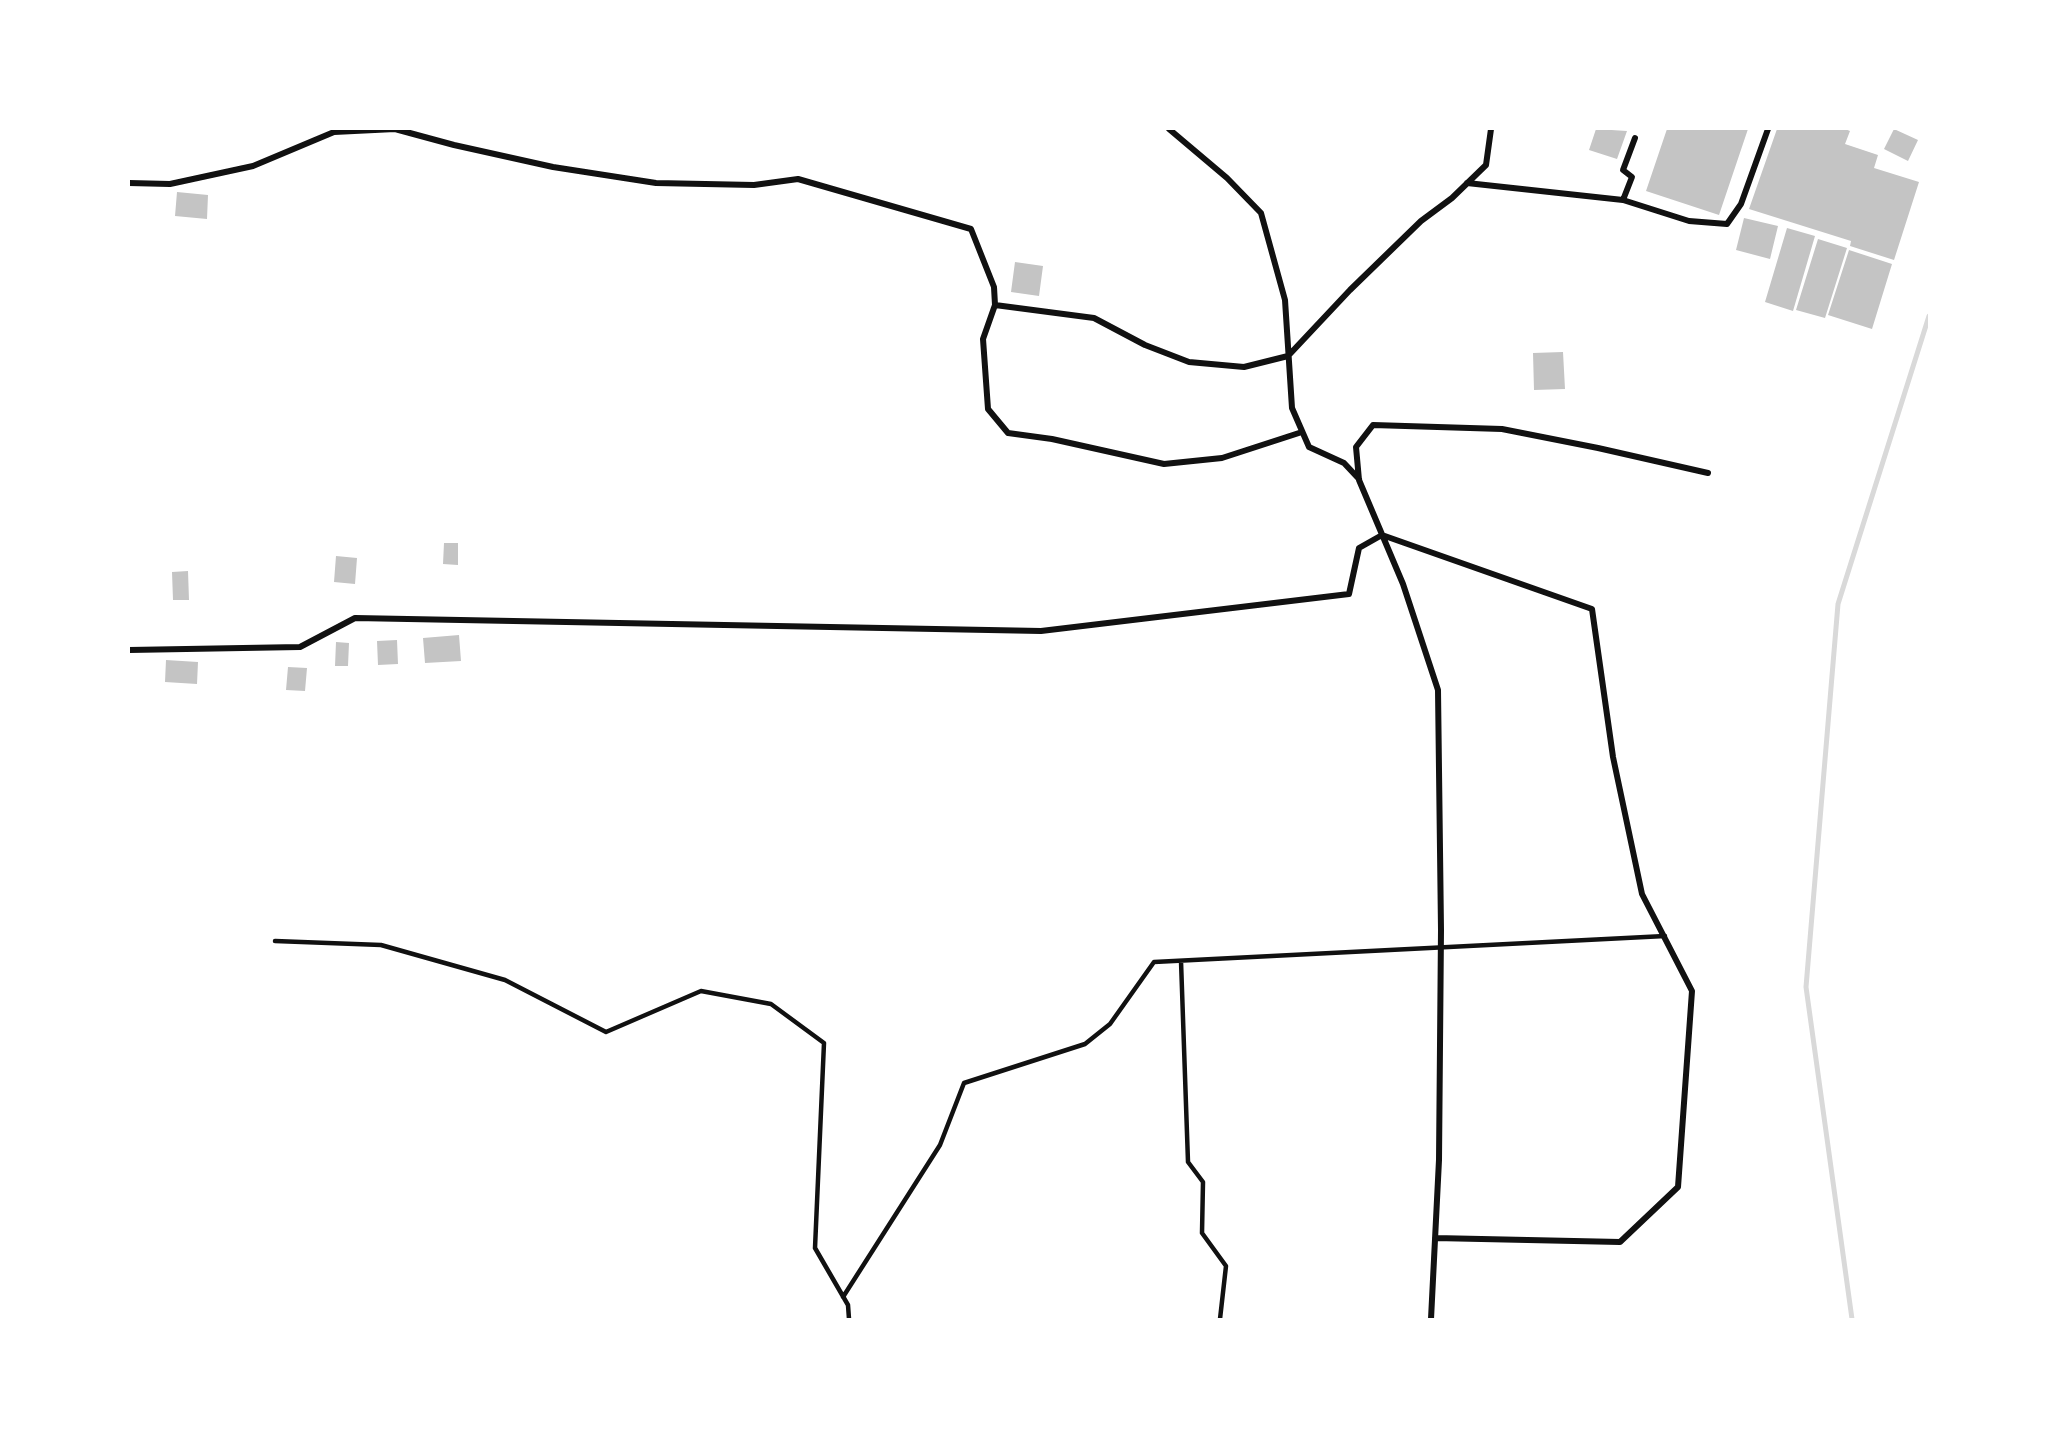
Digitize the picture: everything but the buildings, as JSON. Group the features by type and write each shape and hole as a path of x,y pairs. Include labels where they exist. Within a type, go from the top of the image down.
{"street":[{"path":"129,183 170,184 253,166 334,132 395,129 553,167 656,183 754,185 798,178 971,229 994,287 995,305 982,339 988,409 1008,433 1052,439 1164,464 1222,458 1302,432"},
{"path":"1168,129 1227,178 1262,213 1285,300 1292,408 1309,447 1344,463 1359,480 1403,584 1438,690 1441,947 1439,1160 1431,1319"},
{"path":"995,305 1094,318 1145,345 1189,362 1244,368 1288,356 1350,290 1421,221 1452,198 1486,165 1491,129"},
{"path":"1467,183 1623,200 1689,221 1727,224 1741,204 1768,129"},
{"path":"1623,200 1632,177 1623,170 1635,138"},
{"path":"1359,480 1356,447 1373,424 1502,429 1708,473"},
{"path":"129,650 300,647 355,618 1041,631 1349,594 1359,548 1383,535 1592,609 1613,757 1642,894 1692,991 1678,1187 1620,1242 1435,1238"}],"lane":[{"path":"843,1296 940,1145 964,1083 1085,1044 1110,1024 1154,962 1665,936"},
{"path":"275,941 381,945 505,980 606,1032 701,991 771,1004 824,1043 815,1248 848,1305 849,1319"},
{"path":"1181,961 1188,1161 1203,1182 1202,1233 1226,1266 1220,1319"}],"waterway":[{"path":"1852,1319 1806,987 1838,604 1929,316"}]}
